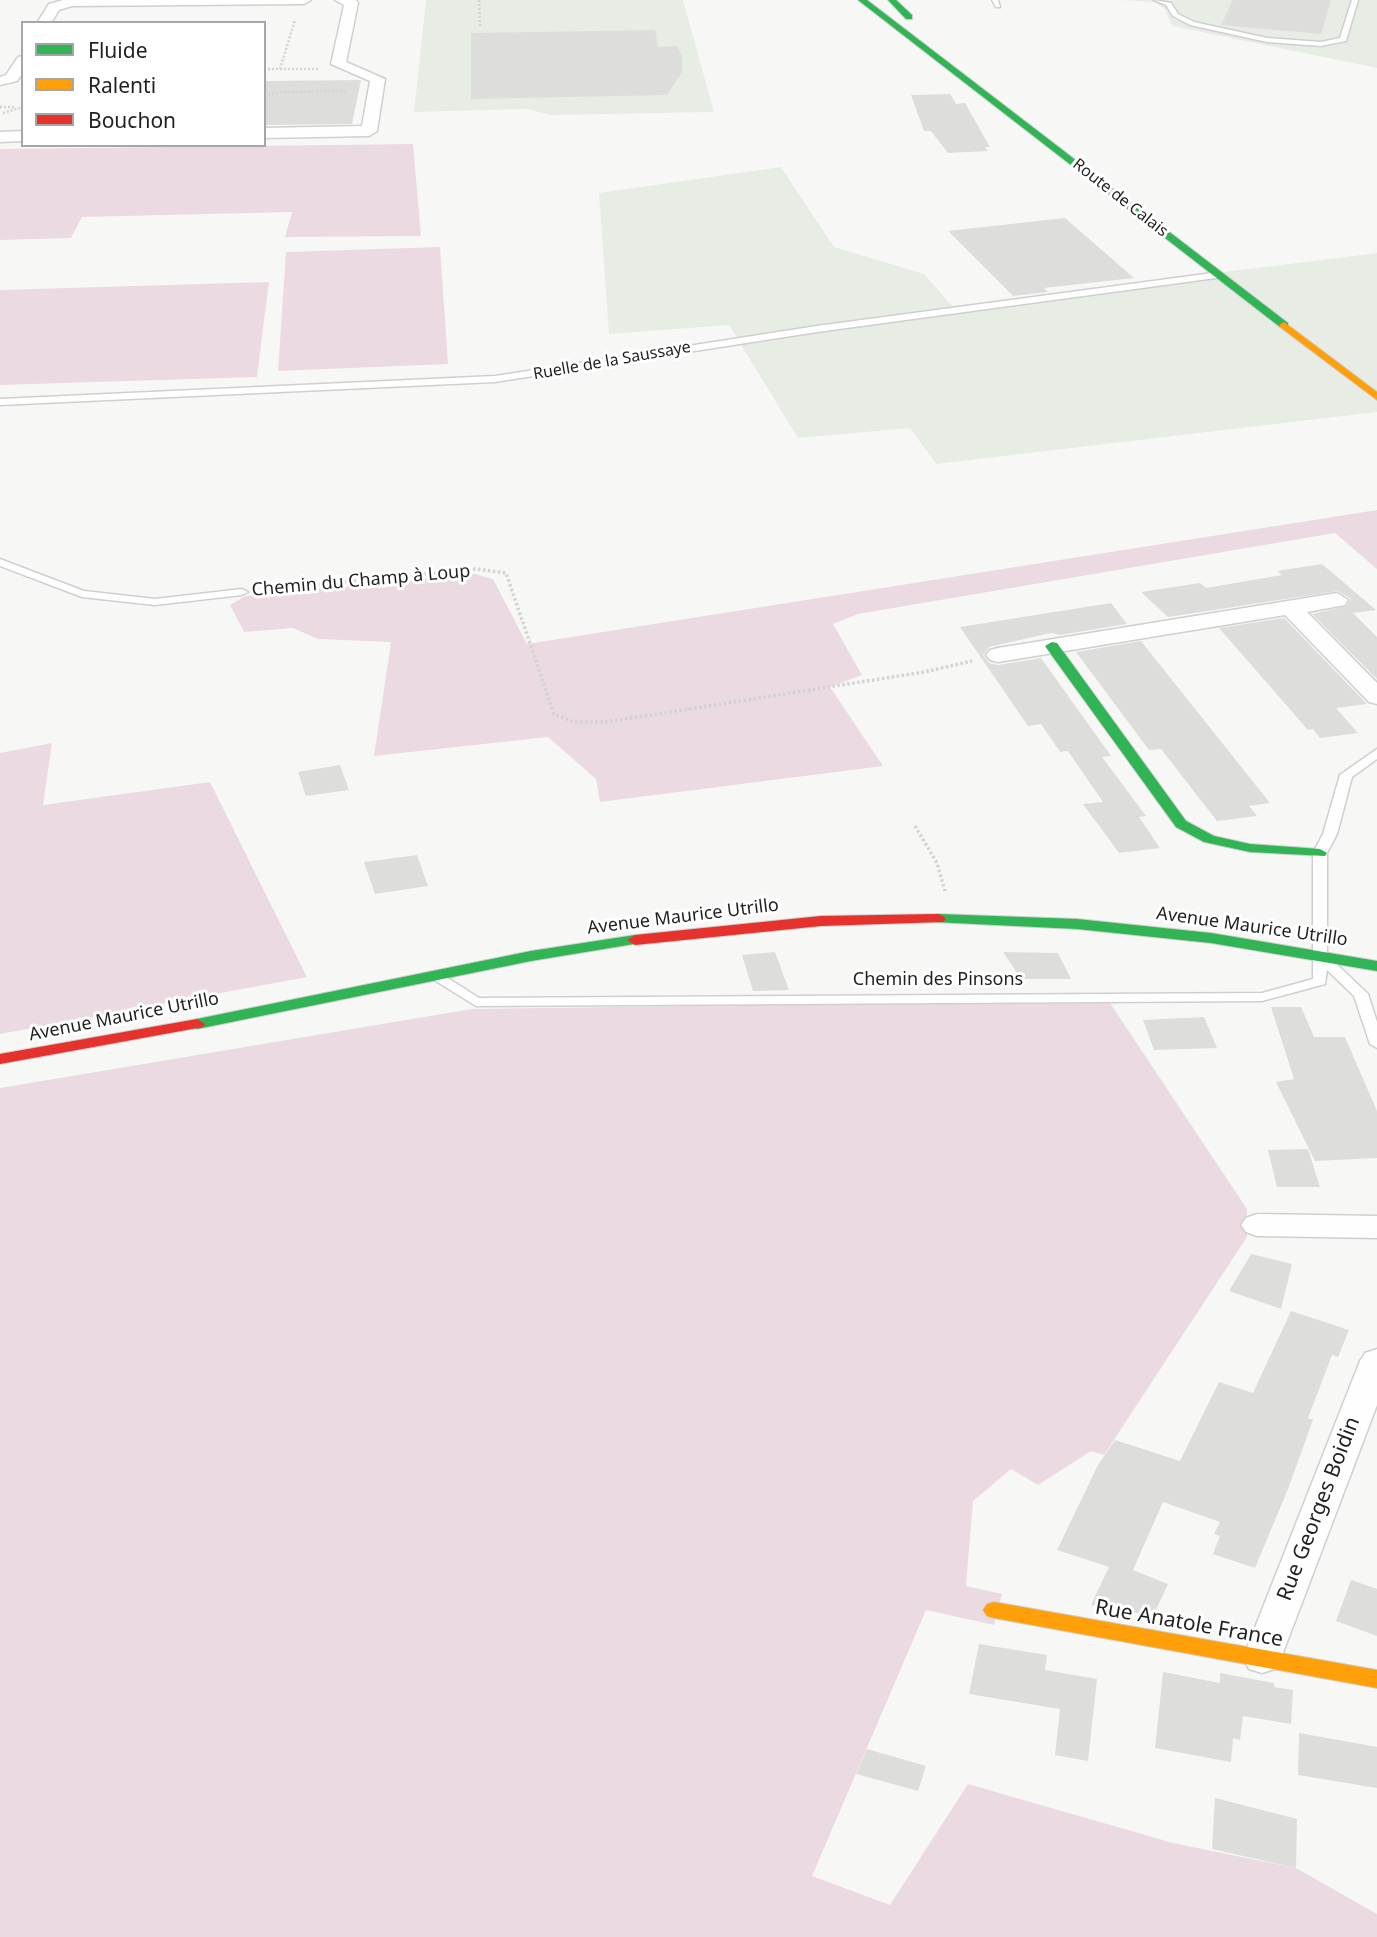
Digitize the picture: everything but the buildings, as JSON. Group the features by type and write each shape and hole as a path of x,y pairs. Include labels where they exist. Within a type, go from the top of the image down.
{"main road":[{"name":"Route de Calais","path":"862,0 1377,397"},
{"name":"Route de Calais","path":"890,0 1177,221"},
{"path":"1052,646 1181,824 1209,839 1250,848 1320,853"},
{"name":"Avenue Maurice Utrillo","path":"0,1059 531,956 675,934 821,921 954,919 1077,923 1211,938 1319,954 1377,966"},
{"name":"Rue Anatole France","path":"994,1610 1377,1679"}],"street":[{"path":"45,21 54,7 71,2 304,0"},
{"path":"266,133 369,131 378,79 338,64 351,3 342,0"},
{"path":"0,81 12,78 21,63"},
{"path":"0,137 21,136"},
{"path":"998,655 1337,600"},
{"path":"1291,608 1377,697"},
{"path":"1257,1225 1377,1227"},
{"name":"Rue Georges Boidin","path":"1262,1658 1377,1361"}],"lane":[{"path":"1157,0 1169,4 1175,15 1192,24 1248,37 1321,44 1343,39 1355,0"},
{"name":"Ruelle de la Saussaye","path":"0,402 495,379 805,330 1220,275"},
{"name":"Chemin du Champ à Loup","path":"0,562 82,594 155,602 242,592"},
{"name":"Chemin des Pinsons","path":"435,976 476,1002 1262,997 1320,981 1320,853 1330,834 1346,775 1377,753"},
{"path":"1319,954 1361,994 1377,1044"}],"path":[{"path":"480,0 480,28"},
{"path":"279,69 296,16"},
{"path":"266,69 346,67"},
{"path":"266,96 282,92 376,91"},
{"path":"0,107 21,107"},
{"path":"0,114 21,108"},
{"name":"Chemin du Champ à Loup","path":"242,592 476,569 506,573 554,714 574,723 606,722 924,672 998,655"},
{"path":"915,826 937,863 954,919"}],"shaded area":[{"path":"426,0 683,0 714,112 551,115 527,109 414,112"},
{"path":"1120,0 1377,0 1377,68 1172,26 1164,8 1154,2"},
{"path":"413,144 421,236 285,237 292,212 82,217 71,238 0,240 0,149"},
{"path":"781,167 834,247 924,274 952,306 1377,253 1377,412 936,464 910,428 798,438 729,325 609,334 599,193"},
{"path":"440,247 448,364 278,371 286,252"},
{"path":"269,282 257,377 0,385 0,290"},
{"path":"1377,510 1377,569 1335,533 858,614 833,624 862,675 830,687 883,766 600,802 596,779 548,737 374,756 391,642 318,639 293,628 244,632 230,605 245,596 421,580 467,572 493,579 527,644"},
{"path":"52,743 43,805 210,782 307,977 0,1034 0,753"},
{"path":"1108,1000 1247,1209 1247,1237 1104,1455 1091,1451 1038,1485 1011,1469 973,1501 966,1586 1002,1594 994,1625 926,1610 812,1876 890,1905 968,1784 1173,1843 1296,1868 1377,1914 1377,1937 0,1937 0,1088 472,1009"}],"traffic: fast":[{"path":"862,0 1284,325"},
{"path":"892,0 909,17"},
{"path":"1052,646 1181,824 1209,839 1250,848 1320,853"},
{"path":"938,919 1077,924 1211,938 1377,966"},
{"path":"197,1024 531,956 635,940"}],"traffic: slow":[{"path":"1284,325 1377,397"},
{"path":"994,1610 1377,1679"}],"traffic: jam":[{"path":"635,940 821,921 938,919"},
{"path":"0,1059 197,1024"}]}
